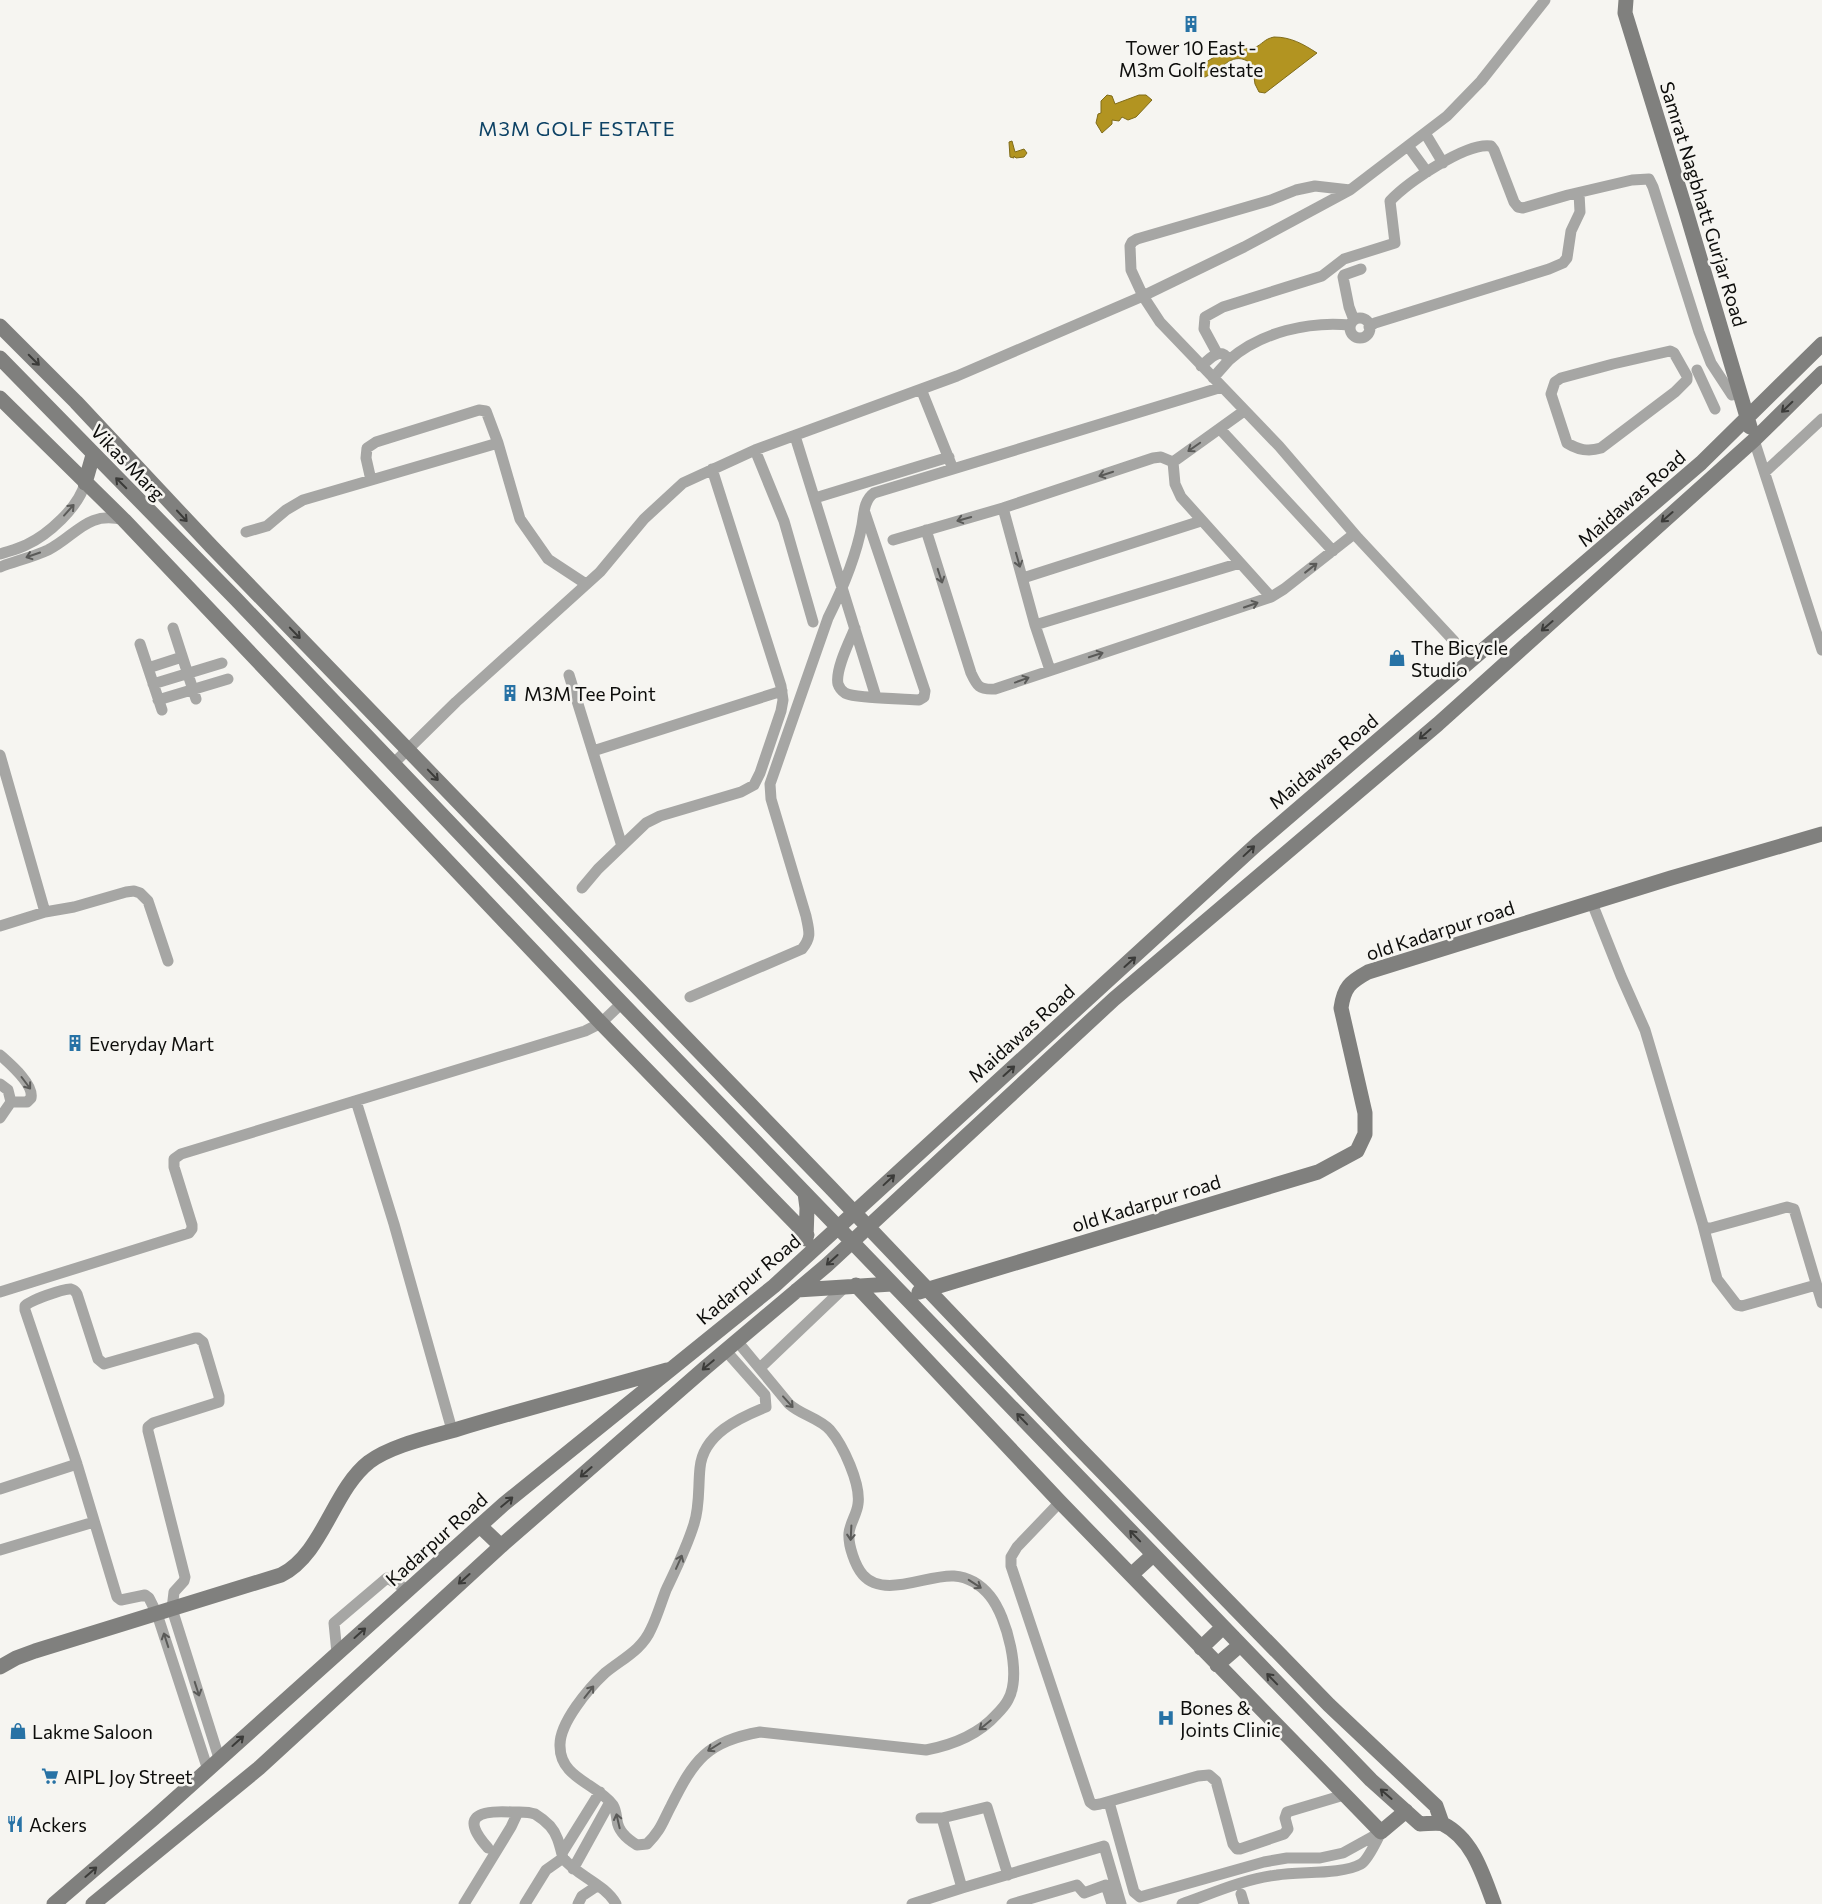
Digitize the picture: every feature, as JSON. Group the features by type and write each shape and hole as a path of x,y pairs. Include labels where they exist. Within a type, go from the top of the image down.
{"street":[{"path":"393,764 456,702 600,572 644,519 683,483 755,450 957,376 1143,296 1244,247 1350,190 1447,116 1481,81 1545,0"},
{"name":"Samrat Nagbhatt Gurjar Road","path":"1626,0 1625,13 1754,440"},
{"path":"1425,133 1443,163"},
{"path":"1217,353 1204,329 1205,317 1222,307 1322,276 1344,259 1395,243 1390,201 1408,184 1427,172 1464,152 1486,145 1491,146 1494,150 1514,202 1523,208 1632,180 1645,178 1651,182 1696,324 1711,362 1732,395"},
{"path":"1408,146 1427,172"},
{"path":"1350,190 1315,186 1296,190 1271,200 1137,239 1130,246 1131,270 1143,296 1160,322 1279,446 1354,534 1454,641"},
{"path":"1361,269 1344,274 1343,277 1352,323 1352,334 1357,338 1366,336 1369,327 1375,323 1563,264 1567,258 1571,231 1580,212 1579,193"},
{"path":"1213,378 1239,351 1258,341 1303,326 1352,323 1364,320 1369,327"},
{"path":"0,326 76,402 210,546 408,749 1076,1445 1329,1705 1436,1806 1442,1824 1464,1840 1484,1875 1494,1904"},
{"name":"Maidawas Road","path":"853,1213 1257,844 1701,464 1822,344"},
{"path":"1711,362 1692,373 1675,392 1601,448 1594,451 1581,450 1567,443 1551,394 1555,382 1561,378 1670,351 1692,373 1714,409"},
{"path":"1201,366 1220,352 1225,354 1229,360"},
{"name":"Vikas Marg","path":"0,358 229,592 622,1004 1371,1780 1420,1824 1442,1824"},
{"name":"Maidawas Road","path":"869,1228 1114,999 1438,724 1754,440 1822,373"},
{"path":"690,997 802,949 809,941 806,916 771,799 770,784 828,618 859,542 869,496 1222,387"},
{"path":"921,389 949,457 952,470"},
{"path":"0,398 124,520 601,1023 807,1235"},
{"path":"371,480 366,458 367,448 376,442 459,415 478,410 486,411 498,442 520,520 548,560 586,584"},
{"path":"1173,462 1244,411"},
{"path":"1765,472 1822,419"},
{"path":"1220,429 1333,551"},
{"path":"795,436 876,697"},
{"path":"1754,440 1822,650"},
{"path":"246,532 267,526 286,510 303,500 498,442"},
{"path":"755,450 784,521 814,622"},
{"path":"0,554 26,545 53,526 79,500 93,454"},
{"path":"815,498 949,457"},
{"path":"893,540 1003,508 1152,458 1161,457 1173,462"},
{"path":"1173,462 1175,484 1181,497 1271,597"},
{"path":"582,888 646,823 660,816 741,792 754,785 760,774 781,710 782,692 712,469"},
{"path":"1003,508 1035,626 1050,670"},
{"path":"0,567 45,551 84,525 100,518 110,516 124,520 148,510"},
{"path":"855,628 838,674 838,685 846,694 919,700 924,697 925,692 864,512"},
{"path":"1023,578 1201,521"},
{"path":"53,526 64,538"},
{"path":"926,530 971,673 977,685 986,690 995,689 1271,597 1354,534"},
{"path":"1035,626 1240,563"},
{"path":"173,628 195,695"},
{"path":"140,644 160,705 195,695 228,679"},
{"path":"148,668 182,657"},
{"path":"153,684 222,663"},
{"path":"569,675 622,846"},
{"path":"593,751 782,692"},
{"path":"0,755 45,912"},
{"name":"old Kadarpur road","path":"904,1297 1318,1172 1357,1151 1365,1134 1365,1113 1341,1008 1343,994 1352,981 1368,972 1822,834"},
{"path":"0,926 45,912 74,907 134,891 140,893 148,901 168,962"},
{"path":"1592,903 1645,1030 1718,1279 1737,1305 1742,1306 1816,1285"},
{"path":"0,1292 189,1233 192,1225 174,1166 174,1159 177,1156 574,1035 601,1023 622,1004"},
{"path":"0,1055 26,1082 32,1093 27,1102 11,1102"},
{"path":"0,1084 8,1090 11,1102 0,1118"},
{"path":"356,1102 394,1224 452,1430"},
{"path":"798,1264 806,1244 807,1235 805,1193"},
{"path":"1703,1225 1706,1228 1711,1228 1786,1207 1794,1210 1822,1303"},
{"name":"Kadarpur Road","path":"54,1904 208,1770 219,1758 512,1498 774,1286 853,1213"},
{"path":"93,1904 259,1768 501,1546 869,1228"},
{"path":"797,1290 851,1285 892,1284"},
{"path":"758,1366 851,1285"},
{"path":"851,1285 1381,1832"},
{"path":"208,1770 157,1614 149,1598 145,1595 124,1600 118,1599 77,1464 25,1310 25,1306 28,1303 67,1289 75,1291 78,1294 98,1358 104,1364 195,1338 201,1340 219,1396 218,1402 153,1423 148,1427 185,1577 184,1581 174,1592 172,1609 219,1758"},
{"path":"731,1346 758,1366 795,1410 819,1421 830,1430 845,1454 856,1483 858,1495 858,1503 849,1534 851,1545 857,1565 868,1580 878,1585 895,1585 943,1576 955,1576 967,1579 978,1585 990,1595 1004,1623 1012,1658 1013,1682 1008,1700 986,1726 956,1742 926,1750 760,1732 742,1735 722,1742 711,1748 696,1762 678,1792 662,1826 647,1844 637,1845 624,1836 619,1829 614,1807 610,1802 600,1792 567,1769 560,1746 563,1729 568,1718 596,1683 639,1647 650,1630 695,1522 700,1493 700,1466 702,1458 712,1440 733,1422 766,1407 766,1395 748,1375 731,1346"},
{"path":"0,1667 16,1658 35,1651 157,1614 290,1570 304,1557 355,1477 370,1462 394,1449 452,1430 673,1368"},
{"path":"0,1489 77,1464"},
{"path":"1060,1502 1017,1547 1011,1557 1011,1566 1090,1802 1094,1805 1109,1802 1198,1776 1209,1775 1216,1781 1233,1844 1237,1849 1240,1849 1284,1834 1288,1829 1285,1818 1287,1812 1344,1795"},
{"path":"0,1550 94,1522"},
{"path":"480,1526 501,1546"},
{"path":"1131,1575 1153,1555"},
{"path":"337,1653 334,1623 386,1578 408,1590"},
{"path":"1201,1648 1223,1627"},
{"path":"1218,1665 1240,1644"},
{"path":"176,1673 190,1669"},
{"path":"192,1723 206,1719"},
{"path":"525,1904 546,1870 562,1856 600,1792"},
{"path":"573,1869 610,1802"},
{"path":"1109,1802 1134,1892 1140,1897 1274,1860 1325,1857 1343,1853 1381,1832 1406,1811"},
{"path":"921,1818 942,1818 987,1807 1008,1875"},
{"path":"488,1848 476,1834 474,1827 478,1816 489,1812 533,1813 539,1816 558,1838 562,1856 573,1869 609,1895 616,1904"},
{"path":"464,1904 511,1827 518,1812"},
{"path":"942,1818 962,1888"},
{"path":"1182,1904 1261,1878 1356,1866 1363,1863 1381,1832"},
{"path":"912,1904 1104,1846 1121,1904"},
{"path":"1012,1904 1077,1885 1084,1893 1106,1885 1112,1904"},
{"path":"578,1904 582,1896 597,1886"}],"shaded area":[{"path":"1274,37 1286,38 1297,42 1317,53 1265,93 1259,92 1255,84 1252,64 1245,60 1233,59 1212,74 1205,77 1200,76 1198,70 1216,56 1234,49 1252,49"},
{"path":"1107,95 1112,96 1115,104 1139,95 1146,95 1152,100 1136,117 1128,120 1122,117 1119,121 1112,120 1112,124 1102,133 1096,123 1098,114 1101,113 1101,101"},
{"path":"1012,141 1015,152 1024,149 1027,153 1024,157 1010,157 1009,142"}],"place":[{"name":"Tower 10 East - M3m Golf estate","path":"1191,24"},
{"name":"The Bicycle Studio","path":"1397,658"},
{"name":"M3M Tee Point","path":"510,693"},
{"name":"Everyday Mart","path":"75,1043"},
{"name":"Bones & Joints Clinic","path":"1166,1718"},
{"name":"Lakme Saloon","path":"18,1731"},
{"name":"AIPL Joy Street","path":"50,1776"},
{"name":"Ackers","path":"15,1824"}],"district":[{"name":"M3M GOLF ESTATE","path":"577,128"}]}
